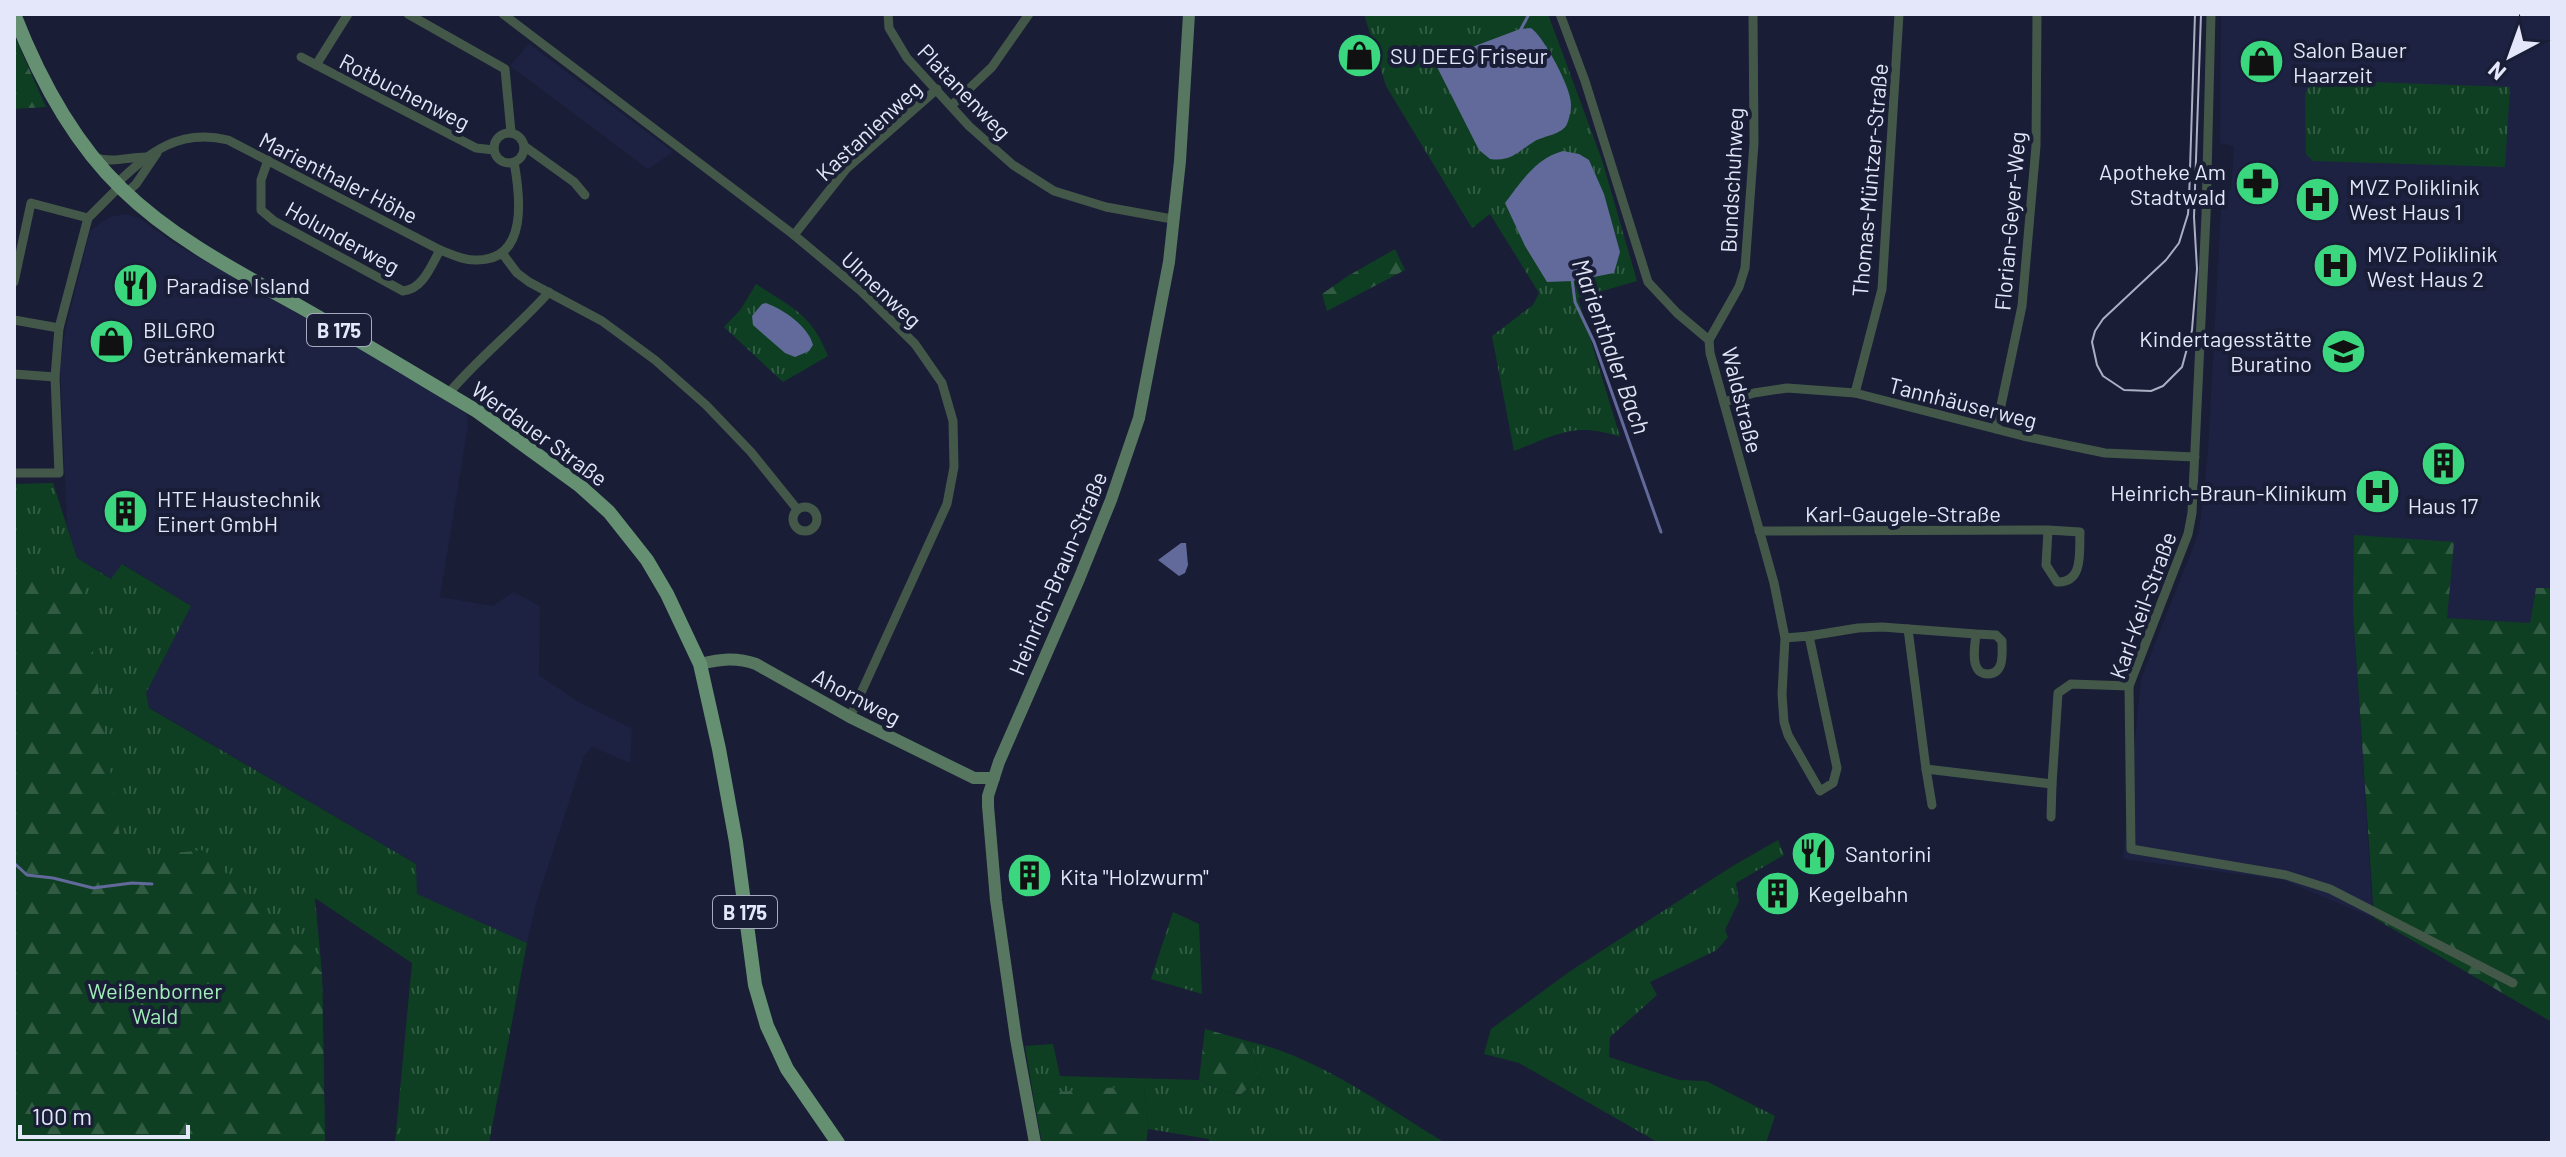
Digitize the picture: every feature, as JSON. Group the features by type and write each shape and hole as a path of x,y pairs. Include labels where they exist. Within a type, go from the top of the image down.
{"main road":[{"name":"Werdauer Straße","path":"14,14 25,43 63,116 120,188 174,231 486,417 579,485 609,512 647,560 700,664 734,829 755,985 767,1026 787,1069 838,1143"}],"street":[{"path":"316,65 348,14"},
{"path":"408,14 505,69 511,132"},
{"name":"Ulmenweg","path":"503,14 794,235 861,291 915,344 942,383 953,421 954,467 947,504 850,717"},
{"name":"Platanenweg","path":"888,14 889,28 907,58 969,126 1013,165 1054,191 1106,207 1172,219"},
{"name":"Kastanienweg","path":"952,105 992,67 1029,14"},
{"name":"Heinrich-Braun-Straße","path":"1035,1143 996,900 988,796 999,762 1106,513 1139,418 1169,262 1180,161 1189,14"},
{"name":"Waldstraße","path":"1560,14 1585,81 1648,282 1677,313 1709,340 1774,583 1785,638 1784,722 1788,735 1820,791 1833,783 1837,768 1809,636"},
{"name":"Bundschuhweg","path":"1709,340 1739,287 1745,268 1754,143 1753,14"},
{"name":"Thomas-Müntzer-Straße","path":"1855,393 1882,289 1899,14"},
{"name":"Florian-Geyer-Weg","path":"1996,429 2022,306 2036,146 2037,14"},
{"name":"Karl-Keil-Straße","path":"2211,14 2206,215 2192,513 2188,534 2129,686 2131,849 2286,875 2330,889 2513,983"},
{"name":"Rotbuchenweg","path":"301,57 476,148 494,150"},
{"name":"Kastanienweg","path":"794,235 847,168 937,89"},
{"path":"524,146 514,162 502,160 494,150 496,141 511,132 522,139 524,146 574,182 585,195"},
{"name":"Marienthaler Höhe","path":"120,188 147,157 159,150 184,138 211,135 268,160 440,250 474,261 502,253"},
{"path":"14,473 59,473 55,377 59,328 88,218 120,188 136,184 159,150"},
{"name":"Marienthaler Höhe","path":"93,157 111,162 147,157"},
{"name":"Holunderweg","path":"268,160 261,180 261,210 274,221 403,291 411,290 425,278 440,250"},
{"path":"514,162 519,224 502,253 517,273 602,321 655,360 706,405 751,452 797,509"},
{"path":"14,282 31,203 88,218"},
{"path":"448,394 549,292"},
{"path":"14,320 59,328"},
{"path":"14,374 55,377"},
{"name":"Tannhäuserweg","path":"1724,402 1787,388 1855,393 2105,453 2195,457"},
{"name":"Karl-Gaugele-Straße","path":"1759,531 2048,530 2080,532 2078,569 2074,578 2065,582 2057,582 2046,565 2048,530"},
{"path":"1785,638 1858,628 1996,635 2002,641 2002,661 1993,673 1985,675 1975,665 1976,634"},
{"path":"1908,629 1932,805"},
{"name":"Ahornweg","path":"700,664 725,658 756,664 850,717 974,778 994,778"},
{"path":"2051,817 2058,693 2071,684 2129,686"},
{"path":"1926,769 2052,784"}],"shaded area":[{"name":"Heinrich-Braun-Klinikum","path":"2221,14 2552,14 2552,588 2536,588 2530,623 2447,618 2355,535 2353,612 2373,918 2283,880 2123,859 2141,679 2199,532 2208,452 2222,191 2231,190 2234,146 2220,143"},
{"path":"1531,28 1550,52 1567,87 1571,105 1568,120 1562,130 1535,141 1514,155 1490,159 1479,150 1436,65 1443,58 1520,29"},
{"path":"529,44 673,152 648,169 510,66"},
{"path":"1563,151 1589,160 1604,194 1620,252 1614,273 1573,281 1547,282 1525,246 1505,203 1537,165"},
{"path":"125,214 139,218 172,242 467,414 468,426 440,597 493,606 513,592 540,606 539,675 577,701 632,729 630,763 592,747 584,756 537,900 527,943 416,894 416,864 148,707 146,693 191,606 123,564 112,579 77,558 67,525 60,365 66,327 90,231 109,217"},
{"path":"766,303 801,325 813,345 809,351 795,357 785,353 753,325 752,316"},
{"path":"1181,543 1186,543 1188,565 1185,573 1179,576 1158,560"}],"green space":[{"path":"1364,14 1548,14 1602,160 1637,281 1578,298 1620,437 1578,430 1554,435 1514,451 1492,336 1533,305 1539,293 1490,214 1472,228 1386,86"},
{"path":"14,35 46,107 14,109"},
{"path":"2316,80 2510,87 2505,167 2313,161 2306,154 2305,94"},
{"path":"1395,249 1405,270 1327,311 1322,294"},
{"path":"756,284 807,321 828,356 783,382 724,327 741,309"},
{"path":"53,483 77,558 111,579 122,564 191,606 146,693 149,708 416,864 417,894 527,943 489,1143 395,1143 412,963 315,898 322,973 325,1143 14,1143 14,484"},
{"path":"2354,535 2454,542 2447,618 2530,623 2536,588 2552,588 2552,1022 2374,918 2353,612"},
{"name":"Weißenborner Wald","path":"14,568 83,583 123,858 204,850 322,973 325,1143 14,1143"},
{"path":"1778,840 1784,855 1736,883 1739,901 1725,930 1728,937 1717,950 1650,982 1657,995 1610,1037 1609,1057 1679,1080 1706,1081 1775,1116 1766,1143 1659,1143 1519,1063 1484,1054 1491,1029 1569,972"},
{"path":"1173,912 1199,924 1202,994 1151,979"},
{"path":"1205,1029 1251,1042 1259,1078 1239,1096 1199,1080"},
{"path":"1251,1042 1276,1049 1326,1071 1445,1143 1209,1143 1209,1139 1148,1129 1144,1086 1033,1094 1025,1046 1053,1044 1060,1076 1199,1080 1239,1096 1259,1078"},
{"path":"1144,1085 1148,1129 1146,1143 1042,1143 1033,1094"}],"waterway":[{"name":"Marienthaler Bach","path":"1520,31 1529,14"},
{"name":"Marienthaler Bach","path":"1572,279 1575,302 1594,342 1661,532"},
{"path":"14,863 27,875 93,888 152,884"}],"tram line":[{"path":"2195,14 2189,200 2179,243 2166,260 2103,319 2092,342 2103,376 2124,390 2151,391 2163,386 2182,367 2192,330 2197,269 2194,217 2201,14"}],"place":[{"name":"SU DEEG Friseur","path":"1359,55"},
{"name":"Salon Bauer Haarzeit","path":"2262,62"},
{"name":"Apotheke Am Stadtwald","path":"2257,184"},
{"name":"MVZ Poliklinik West Haus 1","path":"2318,199"},
{"name":"MVZ Poliklinik West Haus 2","path":"2336,266"},
{"name":"Paradise Island","path":"135,285"},
{"name":"BILGRO Getränkemarkt","path":"112,342"},
{"name":"Kindertagesstätte Buratino","path":"2343,351"},
{"name":"Haus 17","path":"2443,464"},
{"name":"Heinrich-Braun-Klinikum","path":"2378,492"},
{"name":"HTE Haustechnik Einert GmbH","path":"126,511"},
{"name":"Santorini","path":"1814,853"},
{"name":"Kita \"Holzwurm\"","path":"1029,876"},
{"name":"Kegelbahn","path":"1777,893"}]}
